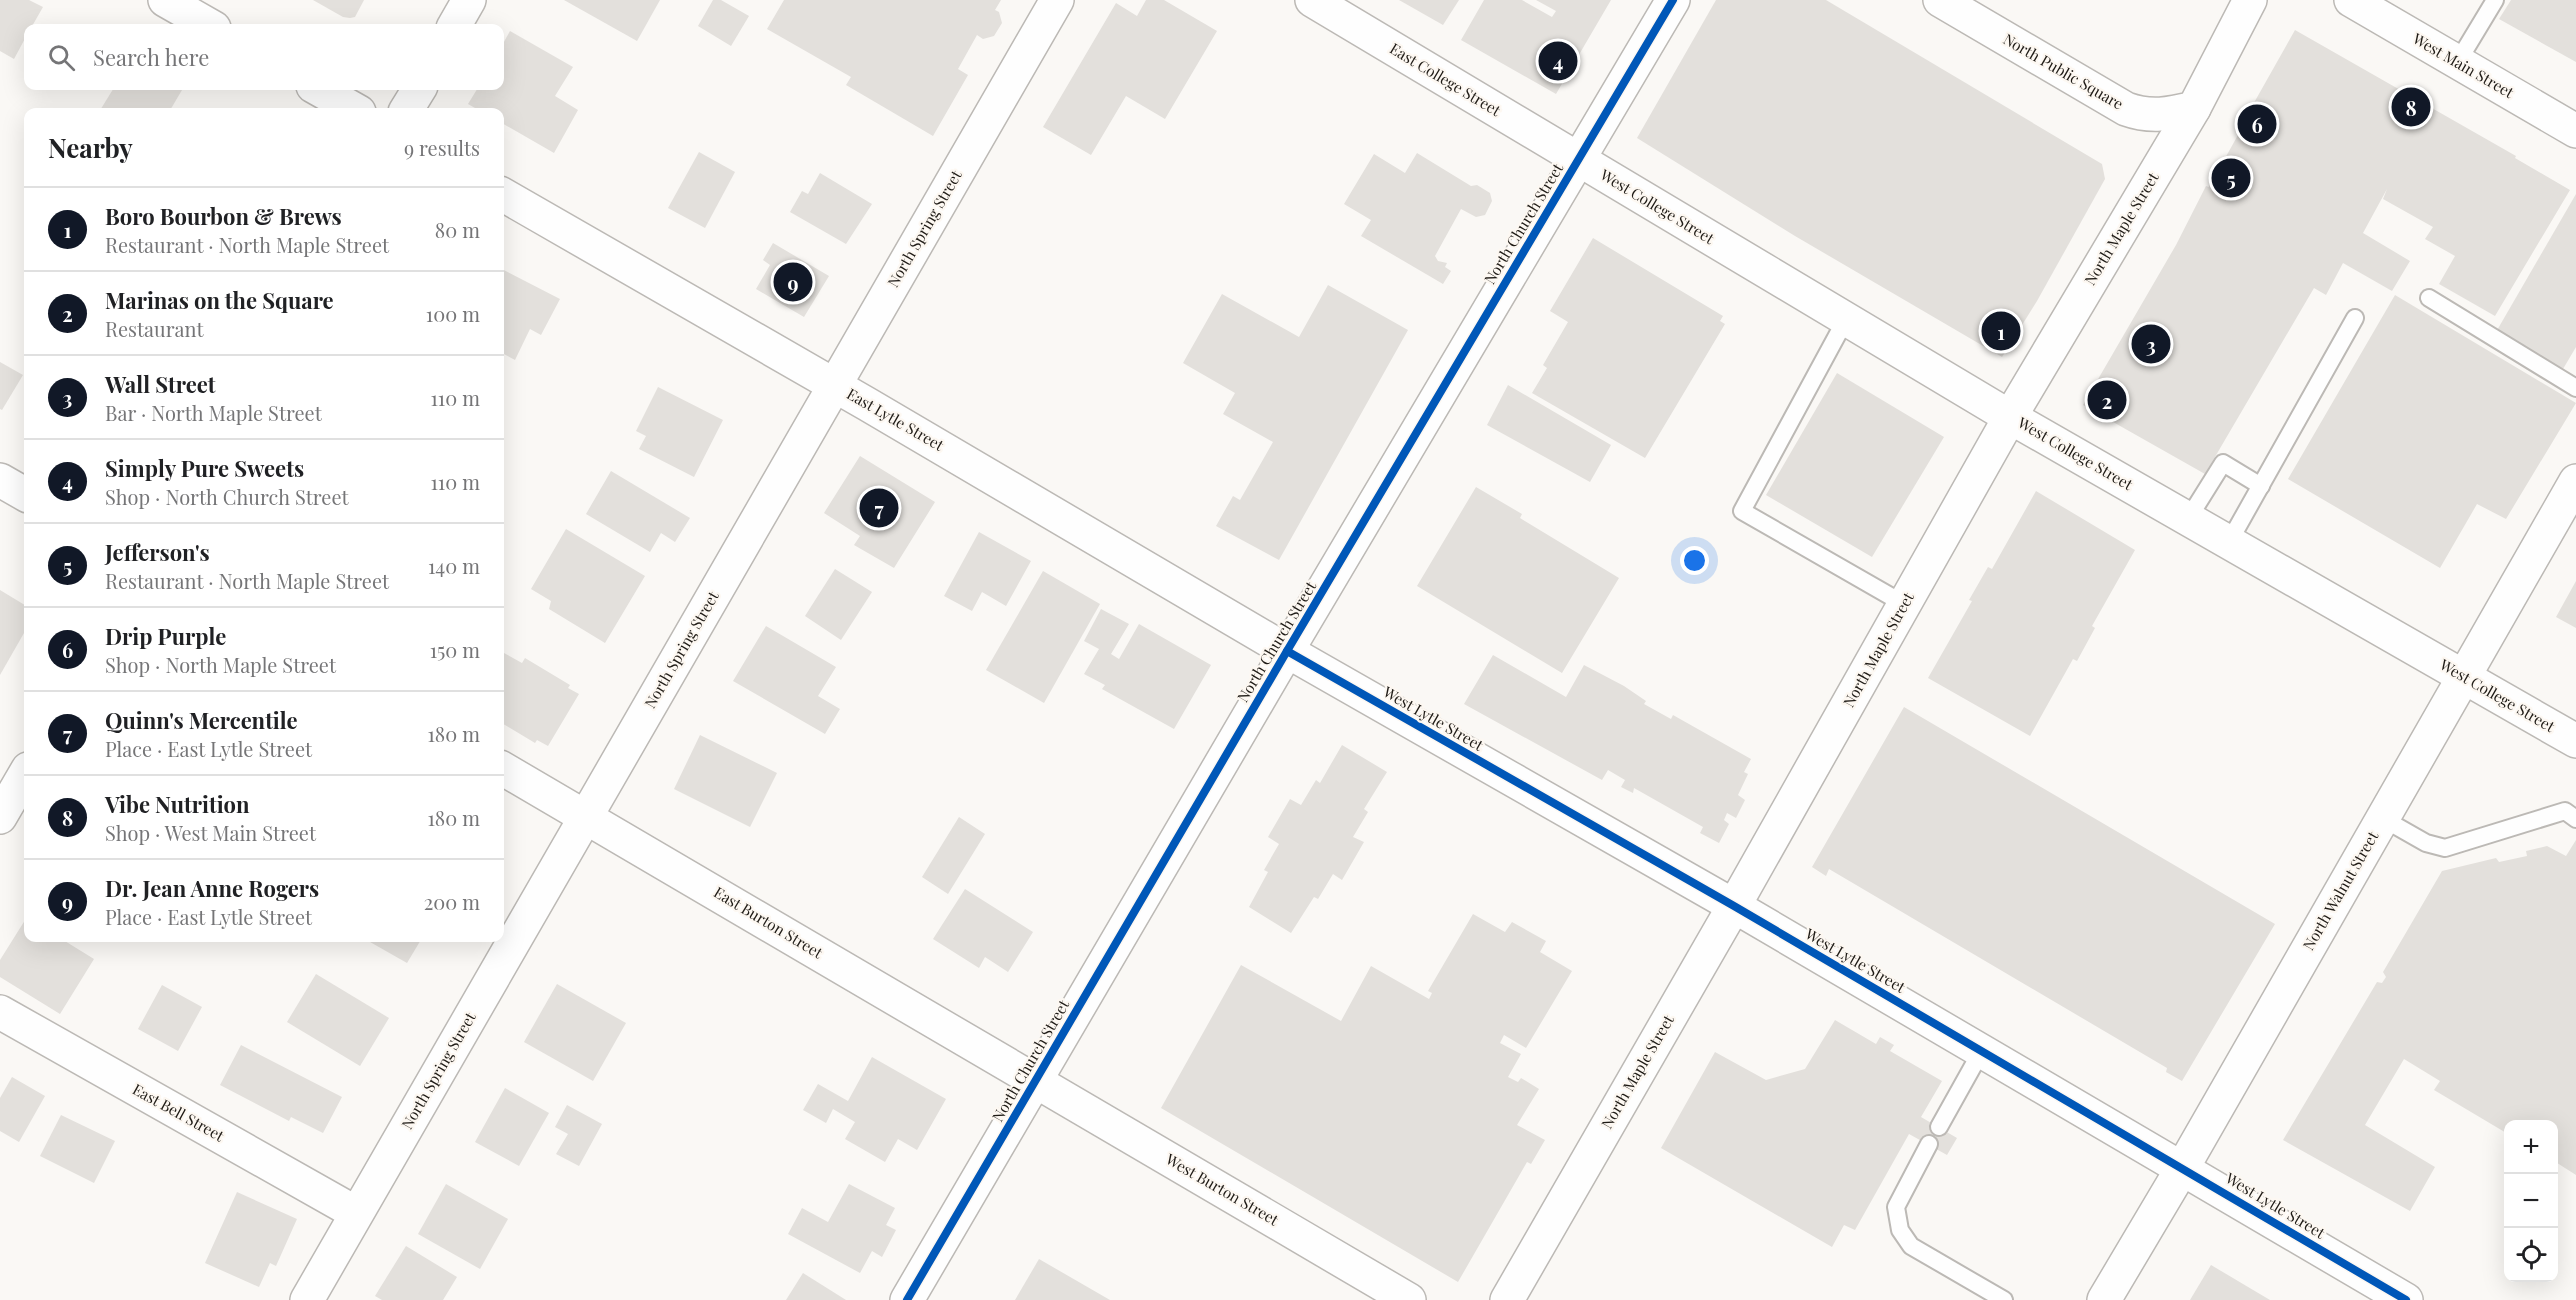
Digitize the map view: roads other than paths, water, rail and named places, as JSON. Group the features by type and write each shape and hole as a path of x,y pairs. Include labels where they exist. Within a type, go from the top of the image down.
{"street":[{"path":"165,0 207,24"},
{"path":"455,24 469,0"},
{"name":"North Spring Street","path":"307,1300 1057,0"},
{"name":"East College Street","path":"1312,0 1578,160"},
{"name":"North Church Street","path":"907,1300 1287,651 1673,0"},
{"name":"North Public Square","path":"1940,0 2126,109 2142,115 2156,116 2194,108"},
{"name":"West Main Street","path":"2351,0 2576,131"},
{"name":"North Maple Street","path":"1507,1300 1734,906 2010,417 2194,108 2252,2"},
{"path":"320,90 352,108"},
{"path":"407,108 419,90"},
{"name":"West College Street","path":"1578,160 2010,417 2576,741"},
{"name":"East Lytle Street","path":"504,195 835,385 1287,651"},
{"path":"0,480 24,494"},
{"name":"North Walnut Street","path":"2104,1300 2183,1167 2576,480"},
{"name":"West Lytle Street","path":"1287,651 1734,906 2183,1167 2406,1300"},
{"name":"East Burton Street","path":"504,768 1035,1081"},
{"path":"0,817 24,776"},
{"name":"East Bell Street","path":"0,1012 356,1213"},
{"name":"West Burton Street","path":"1035,1081 1409,1300"}],"lane":[{"path":"2457,63 2495,0"},
{"path":"2429,298 2576,388"},
{"path":"2229,542 2355,318"},
{"path":"1846,319 1742,511 1904,604"},
{"path":"2188,519 2223,463 2261,486"},
{"path":"2382,818 2426,843 2445,848 2565,811 2576,819"},
{"path":"1938,1127 1982,1050"},
{"path":"1929,1144 1896,1207 1900,1230 1911,1246 2000,1298"}],"place":[{"name":"Simply Pure Sweets","path":"1558,61"},
{"name":"Vibe Nutrition","path":"2411,107"},
{"name":"Drip Purple","path":"2257,124"},
{"name":"Jefferson's","path":"2231,178"},
{"name":"Dr. Jean Anne Rogers","path":"793,282"},
{"name":"Boro Bourbon & Brews","path":"2001,331"},
{"name":"Wall Street","path":"2151,344"},
{"name":"Marinas on the Square","path":"2107,400"},
{"name":"Quinn's Mercentile","path":"879,508"}]}
